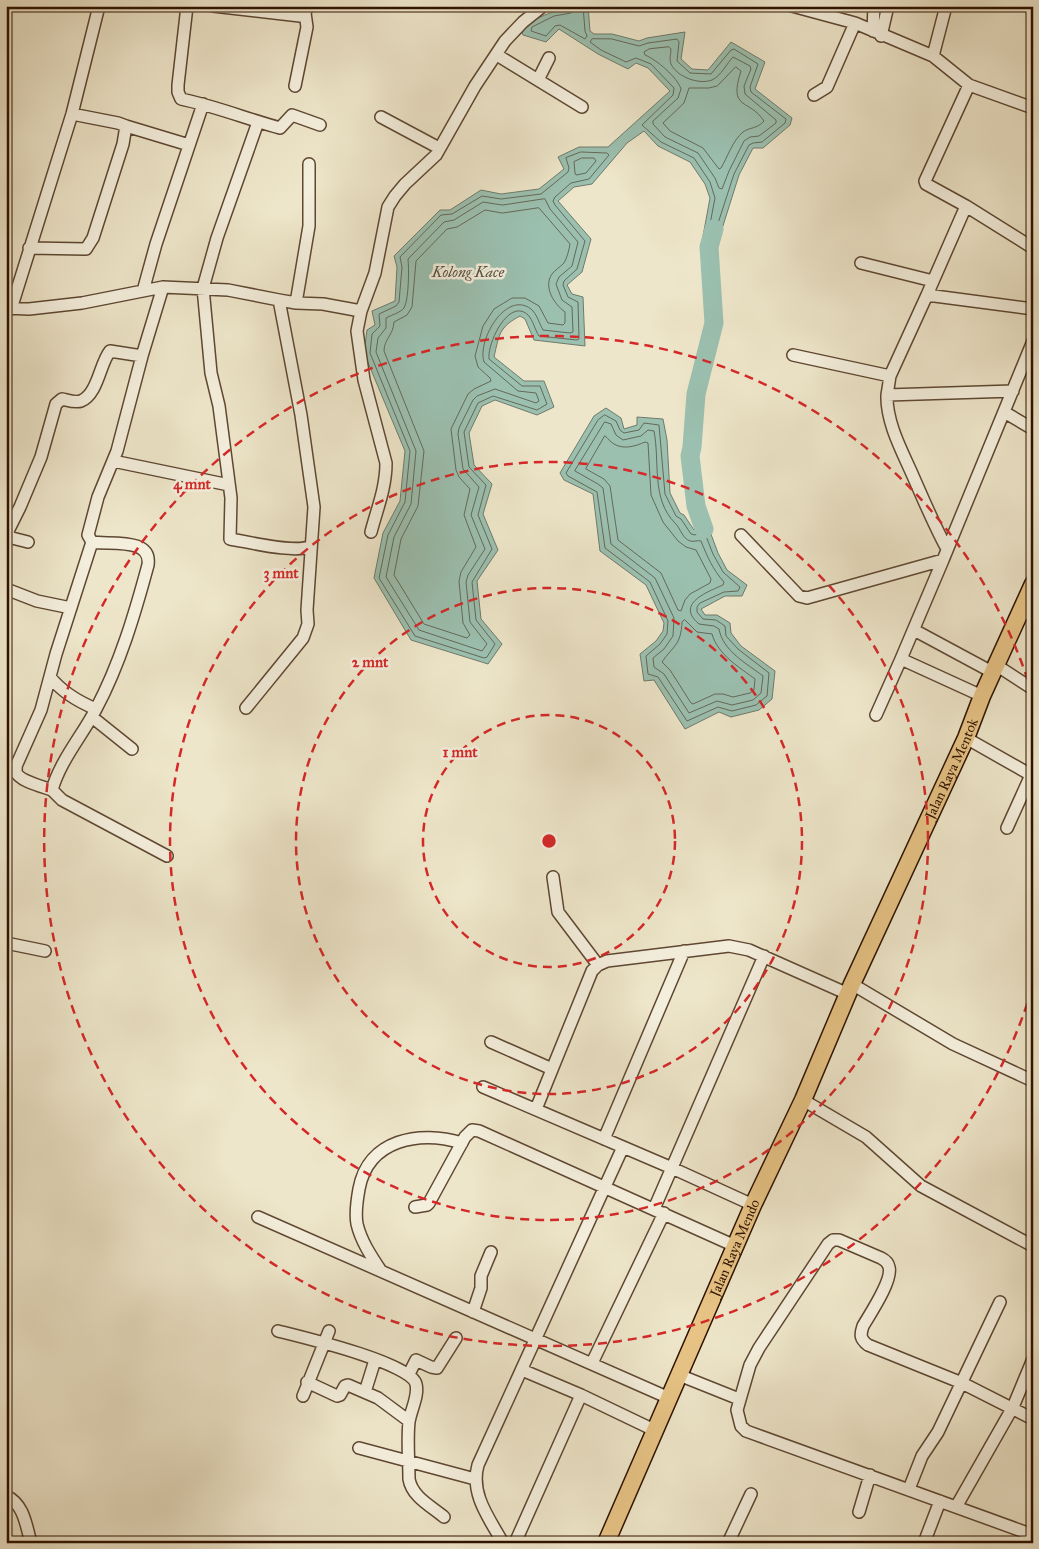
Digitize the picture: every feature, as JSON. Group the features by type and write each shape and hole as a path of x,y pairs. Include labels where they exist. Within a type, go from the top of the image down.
{"highway":[{"name":"Jalan Raya Mentok","path":"867,953 966,738 994,668 1026,614 1033,584"},
{"name":"Jalan Raya Mendo","path":"606,1543 735,1246 803,1100 867,953"}],"street":[{"path":"99,6 72,114 8,309 29,309 82,303 163,287 228,290 296,303 323,304 361,311"},
{"path":"187,6 178,92 181,99 204,104 258,122 282,127 292,114 320,125"},
{"path":"213,6 300,16 306,10"},
{"path":"792,6 839,12 855,23 933,56 969,85 1033,108"},
{"path":"874,6 877,33"},
{"path":"877,33 888,6"},
{"path":"933,56 946,6"},
{"path":"371,532 376,511 384,493 386,463 364,380 357,340 361,311 375,273 388,207 405,184 436,155 475,86 505,41 542,7"},
{"path":"295,86 307,27 306,10"},
{"path":"814,95 827,87 855,23"},
{"path":"496,55 582,107"},
{"path":"538,80 549,58"},
{"path":"969,85 925,181 926,184 966,206 1033,248"},
{"path":"143,291 156,244 204,104"},
{"path":"72,114 118,123 189,145"},
{"path":"381,117 440,148"},
{"path":"258,122 217,238 203,288 211,373 219,406 231,498 230,539 286,548 303,549 311,546"},
{"path":"29,248 77,250 86,249 90,245 94,238 123,144 126,126"},
{"path":"296,303 309,226 309,164"},
{"path":"945,555 936,528 899,444 889,413 887,395 890,376 966,206"},
{"path":"861,263 933,281"},
{"path":"163,287 142,356 118,451 98,497 88,530 88,535 92,542 41,710 16,764 16,771 18,776 52,790 62,800 167,856"},
{"path":"927,295 1033,309"},
{"path":"246,708 303,638 308,624 307,610 314,508 301,415 279,300"},
{"path":"876,715 902,659 1033,340"},
{"path":"28,542 12,538 6,533 20,507 41,457 56,404 62,399 76,402 86,398 95,386 110,351 142,356"},
{"path":"793,356 890,376"},
{"path":"887,395 1013,391"},
{"path":"1004,412 1033,429"},
{"path":"113,461 229,484"},
{"path":"741,535 799,596 806,598 945,555"},
{"path":"52,790 68,755 94,713 110,680 132,620 149,557 146,550 141,548 115,543 92,542"},
{"path":"6,589 37,601 71,608"},
{"path":"914,630 1033,689"},
{"path":"902,659 982,696"},
{"path":"50,677 57,686 94,713 132,749"},
{"path":"966,738 1032,775 1007,828"},
{"path":"553,877 558,912 598,964"},
{"path":"6,943 45,951"},
{"path":"536,1109 592,971 598,964 729,946 739,947 850,989 953,1044 1033,1081"},
{"path":"604,1139 684,951"},
{"path":"592,1363 659,1211 672,1168 764,956"},
{"path":"491,1042 552,1069"},
{"path":"483,1087 754,1205"},
{"path":"803,1100 862,1134 920,1186 1033,1246"},
{"path":"415,1207 429,1203 462,1143 472,1130 479,1131 735,1246"},
{"path":"381,1271 364,1244 357,1221 357,1197 366,1166 372,1158 388,1148 407,1141 430,1137 462,1143"},
{"path":"500,1541 479,1499 476,1480 478,1465 623,1147"},
{"path":"258,1217 669,1398"},
{"path":"1033,1419 1013,1407 962,1383 868,1345 862,1340 863,1326 888,1279 889,1267 886,1261 881,1258 839,1240 833,1240 828,1244 754,1356 737,1410 741,1426 746,1431 1030,1534 1033,1522"},
{"path":"473,1312 480,1292 481,1276 491,1252"},
{"path":"909,1489 922,1456 938,1432 1000,1302"},
{"path":"278,1331 324,1343 375,1360 409,1374 415,1380 417,1387 409,1421 410,1487 415,1494 444,1517"},
{"path":"303,1396 329,1331"},
{"path":"409,1374 416,1360 436,1368 456,1338"},
{"path":"956,1507 1013,1407 1033,1359"},
{"path":"365,1392 375,1360"},
{"path":"522,1370 581,1395 654,1430"},
{"path":"679,1375 739,1399"},
{"path":"307,1382 337,1396 340,1395 346,1385 365,1392 387,1404 409,1421"},
{"path":"515,1543 581,1395"},
{"path":"358,1448 476,1480"},
{"path":"859,1512 870,1475"},
{"path":"728,1543 751,1494"},
{"path":"6,1496 17,1502 21,1509 31,1543"},
{"path":"924,1543 940,1501"}],"water":[{"name":"Kolong Kace","path":"588,6 590,31 594,34 612,34 639,41 685,32 681,59 692,69 708,70 731,42 765,62 755,89 792,118 790,125 763,148 753,148 739,175 715,251 701,256 710,198 705,184 690,162 658,146 644,131 627,143 592,184 574,187 558,201 591,239 582,272 567,285 572,294 583,297 585,346 534,340 525,319 520,316 513,320 501,332 494,357 524,381 544,381 554,407 537,415 495,400 482,406 469,433 474,465 492,484 483,514 498,550 477,581 481,619 502,644 488,664 411,640 374,578 383,533 400,501 405,451 364,353 367,330 375,325 372,311 395,301 397,267 394,256 440,210 450,210 481,190 501,194 539,189 564,169 558,157 579,147 608,147 670,91 648,68 636,63 628,69 598,54 559,29 546,42 523,35 521,29 544,15 570,8"},
{"path":"606,408 621,418 624,429 637,425 637,417 663,419 667,440 670,493 680,513 684,515 694,530 698,527 690,511 699,502 718,553 727,570 747,585 742,596 725,596 701,609 705,615 717,615 730,623 731,633 741,646 775,671 772,699 759,710 731,717 719,712 685,729 654,680 644,681 640,654 656,641 663,631 664,623 646,585 600,551 593,494 564,480 560,473 594,416"}],"waterway":[{"path":"704,529 696,506 690,456 696,394 714,323 709,247 714,229"}]}
